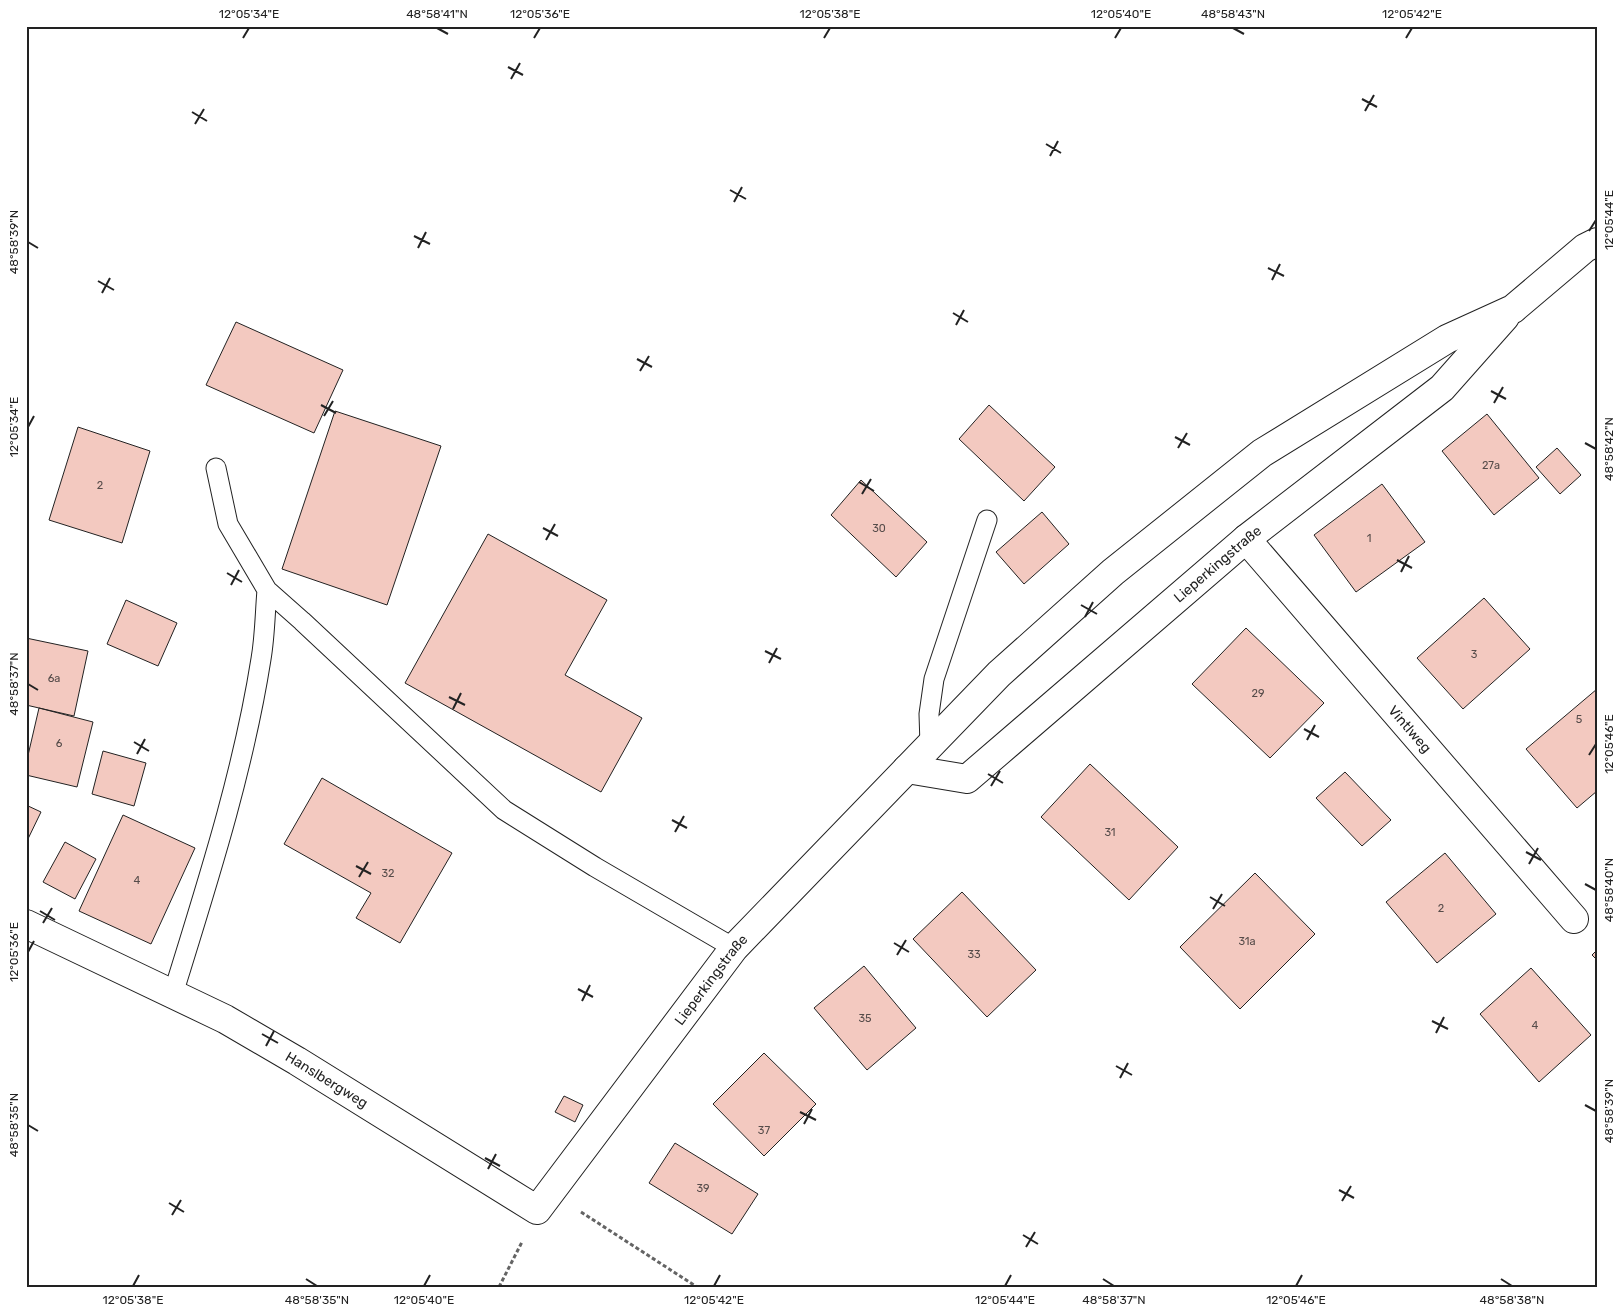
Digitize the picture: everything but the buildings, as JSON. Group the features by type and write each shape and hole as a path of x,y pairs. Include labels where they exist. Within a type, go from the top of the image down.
{"street":[{"name":"Lieperkingstraße","path":"907,769 967,779 1246,539 1442,388 1513,309 1585,248 1597,242"},
{"name":"Lieperkingstraße","path":"544,1201 734,948 999,674 1113,572 1262,452 1448,339 1513,309"},
{"name":"Vintlweg","path":"1246,539 1574,919"},
{"name":"Hanslbergweg","path":"26,924 225,1019 544,1201"}],"lane":[{"path":"216,468 228,524 267,590 302,620 504,810 595,867 734,948"},
{"path":"930,745 929,714 934,679 987,520"},
{"path":"173,994 205,892 246,744 262,656 267,590"}],"path":[{"path":"499,1287 544,1201 698,1287"}]}
